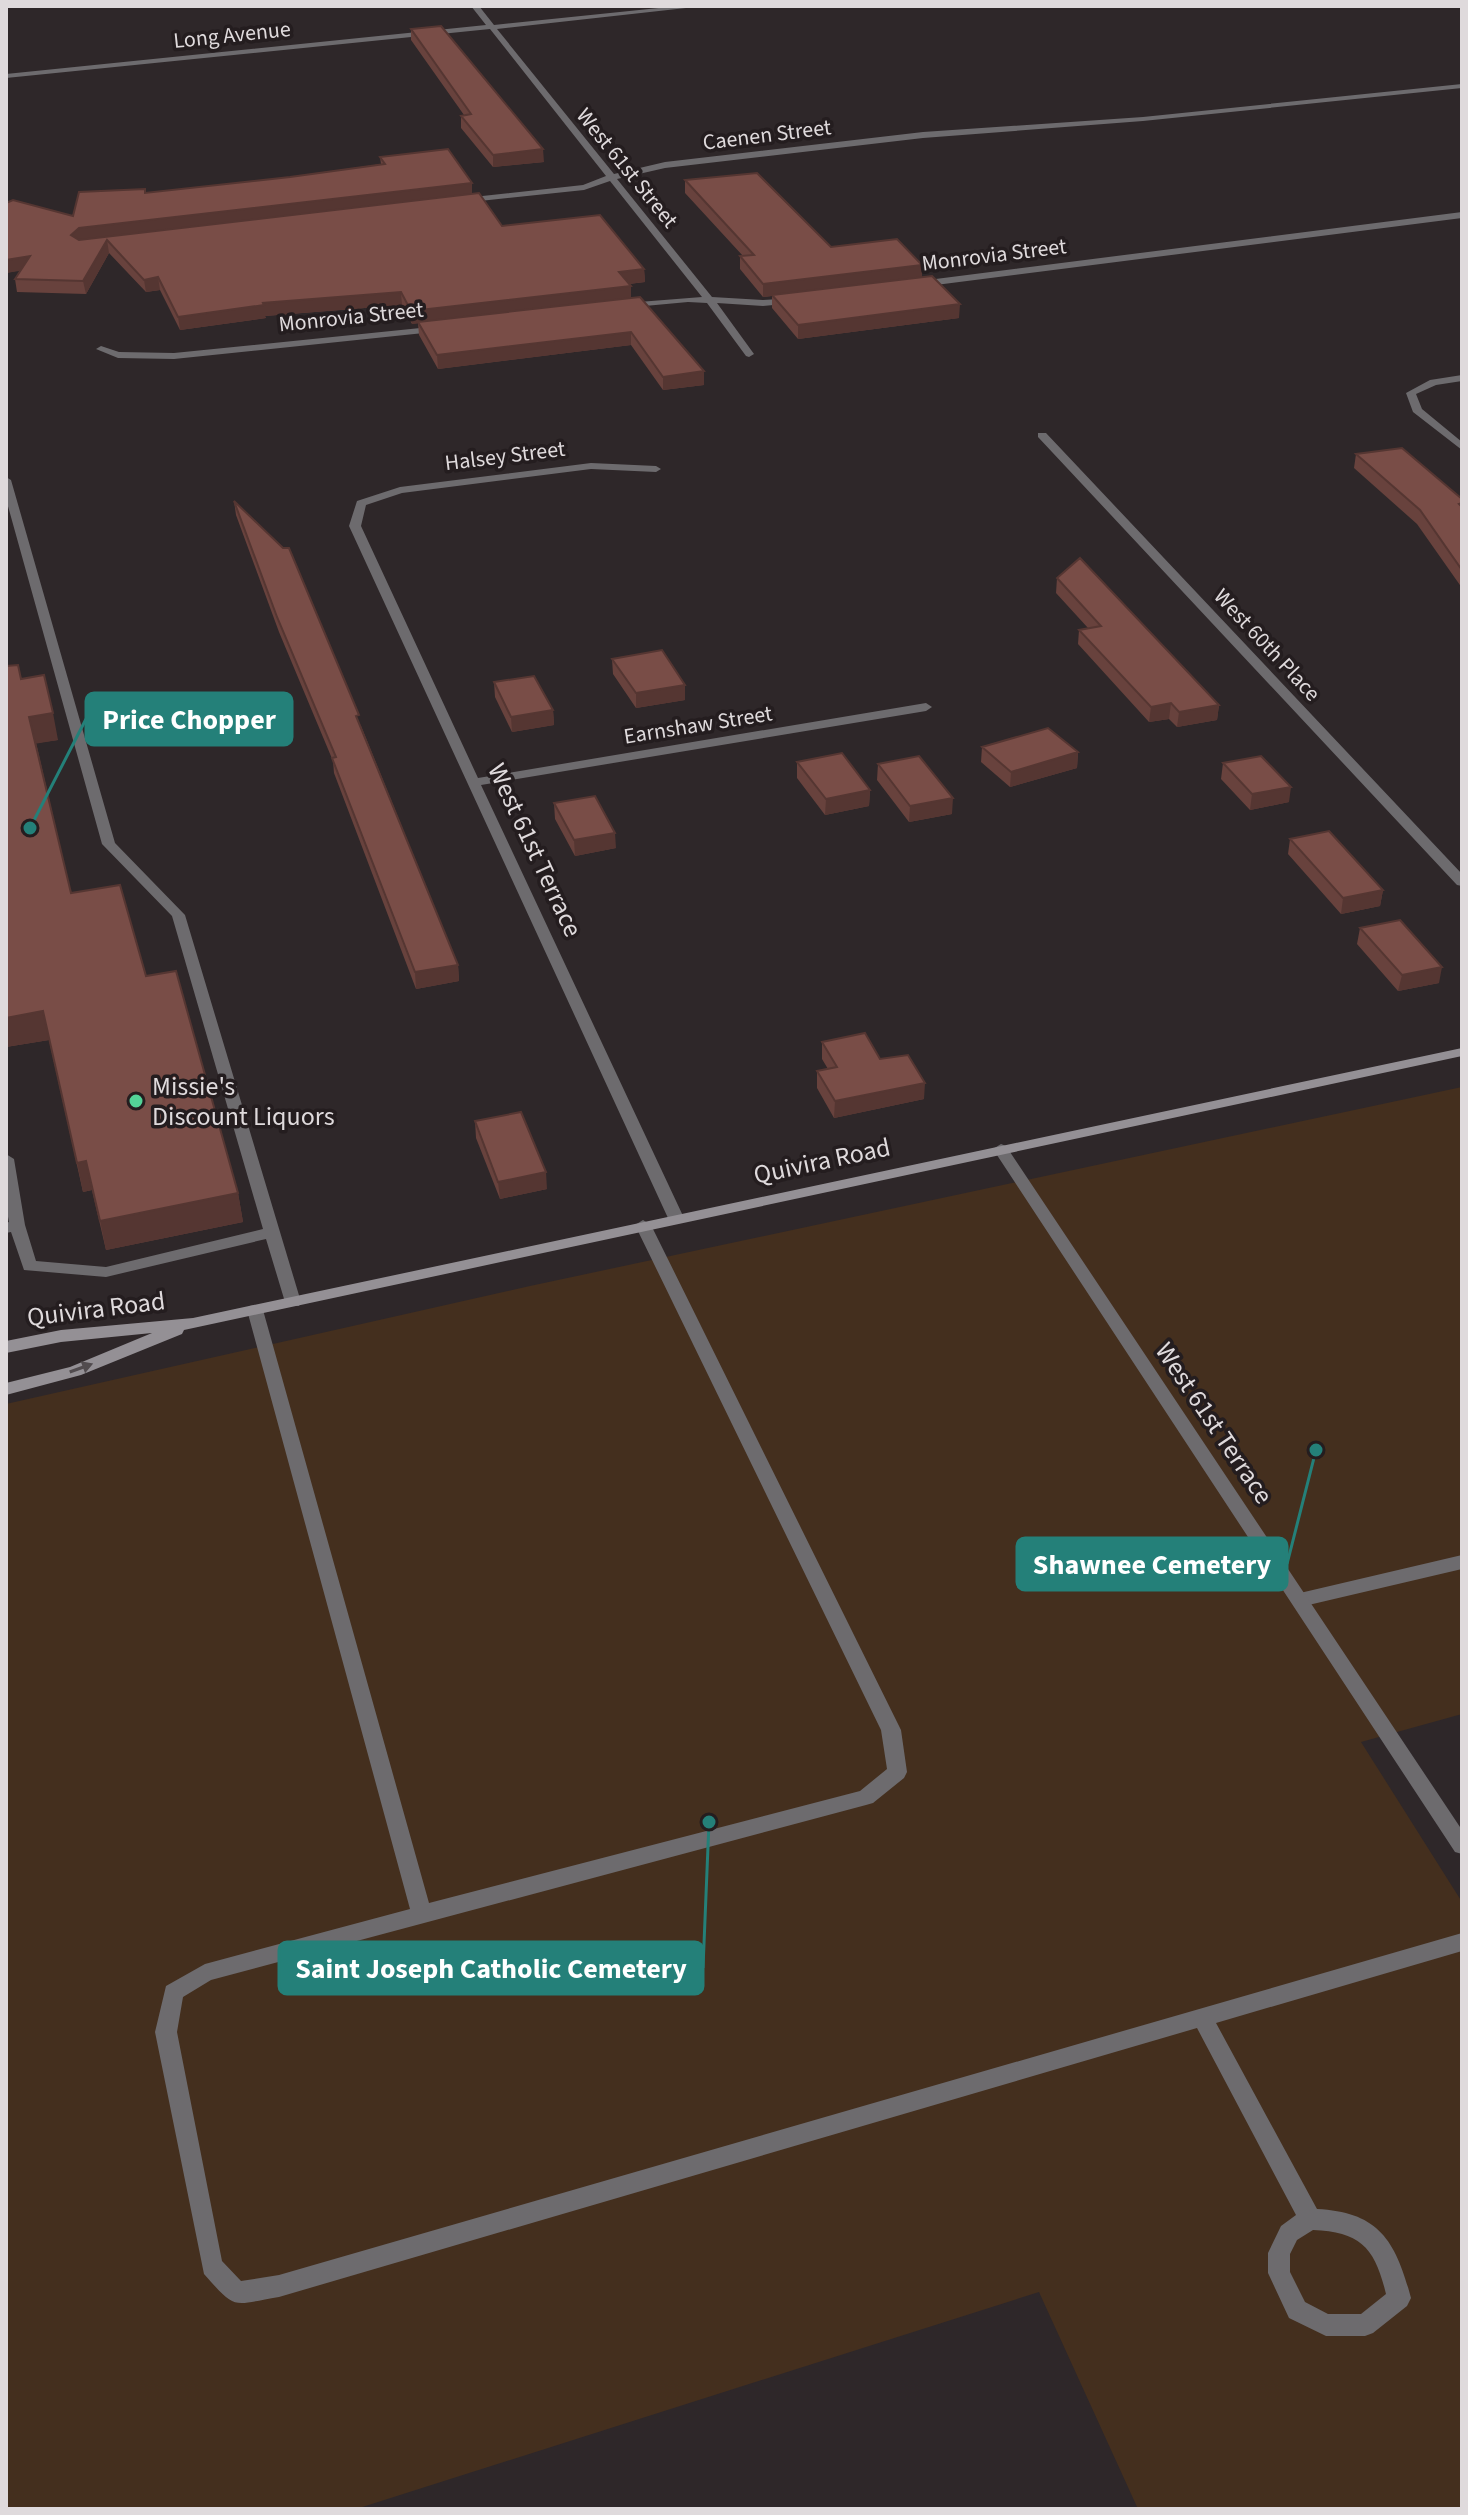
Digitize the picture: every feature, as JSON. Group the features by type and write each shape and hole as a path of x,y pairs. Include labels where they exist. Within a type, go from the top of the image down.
{"main road":[{"name":"Quivira Road","path":"6,1347 61,1336 193,1324 643,1225 1462,1052"},
{"name":"Quivira Road","path":"6,1389 75,1371 193,1324"}],"street":[{"name":"West 61st Street","path":"475,6 613,177 749,354"},
{"name":"Long Avenue","path":"6,76 700,6"},
{"name":"Caenen Street","path":"459,202 584,187 665,165 923,135 1091,124 1462,86"},
{"name":"Monrovia Street","path":"913,285 1462,215"},
{"path":"609,308 688,299 763,303 803,299"},
{"name":"Monrovia Street","path":"101,349 118,355 174,356 453,327"},
{"path":"1462,378 1434,382 1411,393 1417,410 1462,447"},
{"name":"West 60th Place","path":"1042,435 1462,882"},
{"name":"Halsey Street","path":"361,503 400,490 591,466 656,469"},
{"path":"6,480 109,844 178,915 293,1302"},
{"name":"West 61st Terrace","path":"361,503 355,526 676,1218"},
{"name":"Earnshaw Street","path":"476,782 926,707"},
{"name":"West 61st Terrace","path":"1001,1149 1462,1846"},
{"path":"6,1159 12,1226 30,1266 106,1272 272,1232"},
{"path":"643,1225 891,1730 897,1772 866,1797 205,1973 173,1992 166,2032 212,2266 236,2293 279,2286 1462,1942"},
{"path":"255,1310 422,1914"},
{"path":"1300,1600 1462,1562"},
{"path":"1202,2017 1310,2219"},
{"path":"1310,2219 1338,2219 1377,2238 1393,2270 1399,2298 1365,2325 1326,2325 1297,2310 1279,2273 1279,2253 1289,2233 1310,2219"}],"shaded area":[{"path":"1462,1087 1462,1714 1361,1742 1462,1902 1462,2509 1138,2509 1039,2292 356,2509 6,2509 6,1404 530,1286"}],"building":[{"path":"441,26 543,149 493,155 461,116 471,114 411,29"},
{"path":"448,149 472,183 79,228 71,235 79,240 479,193 502,226 600,215 644,269 619,272 631,286 411,311 401,292 263,303 178,317 158,277 144,280 107,240 83,281 15,279 30,256 6,260 6,203 13,200 73,216 79,192 145,189 145,193 290,177 385,164 380,157"},
{"path":"757,173 831,247 897,239 922,265 763,284 740,256 754,255 685,180"},
{"path":"932,276 960,304 798,325 772,295"},
{"path":"640,297 704,371 663,377 631,332 437,355 418,322"},
{"path":"1402,448 1462,499 1459,504 1462,507 1462,570 1420,510 1356,454"},
{"path":"234,501 283,548 289,548 458,965 415,972 332,758 336,757 277,617"},
{"path":"1080,558 1219,705 1179,712 1171,703 1151,707 1079,630 1101,626 1057,578"},
{"path":"662,650 685,685 636,693 612,659"},
{"path":"18,665 21,679 44,675 53,713 29,717 71,893 120,885 146,976 176,971 238,1193 100,1221 86,1161 77,1163 43,1011 6,1018 6,666"},
{"path":"534,676 553,710 511,717 494,682"},
{"path":"1048,728 1078,752 1011,772 982,747"},
{"path":"842,753 870,790 826,799 797,762"},
{"path":"919,756 953,798 910,806 878,764"},
{"path":"1261,756 1291,787 1252,794 1223,763"},
{"path":"595,796 615,833 574,840 554,803"},
{"path":"1329,831 1383,890 1343,898 1290,839"},
{"path":"1400,920 1442,967 1402,975 1360,928"},
{"path":"865,1033 880,1059 908,1055 925,1083 835,1101 817,1071 837,1067 822,1042"},
{"path":"521,1112 546,1172 498,1182 475,1121"}],"place":[{"name":"Price Chopper","path":"30,828"},
{"name":"Missie's Discount Liquors","path":"136,1101"},
{"name":"Shawnee Cemetery","path":"1316,1450"},
{"name":"Saint Joseph Catholic Cemetery","path":"709,1822"}]}
